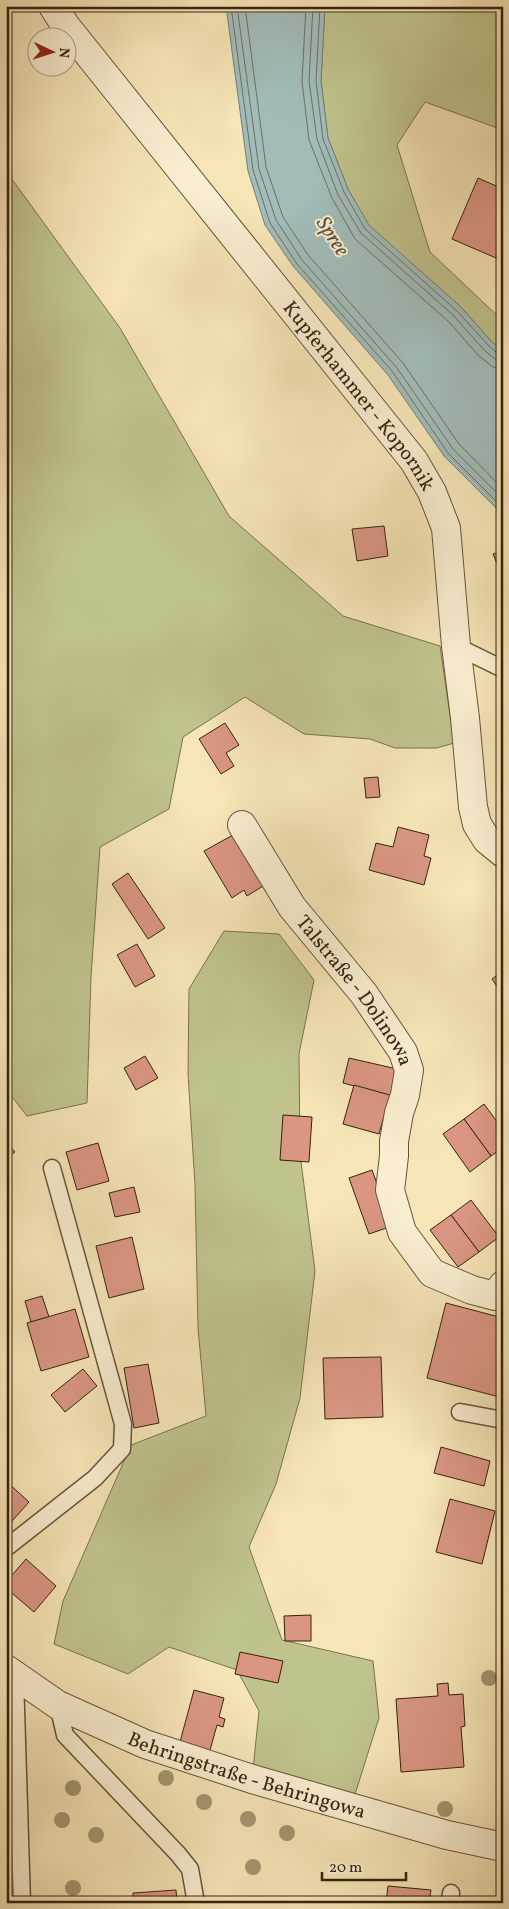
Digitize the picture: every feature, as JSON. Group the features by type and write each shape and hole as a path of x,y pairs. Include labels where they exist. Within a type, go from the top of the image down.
{"street":[{"name":"Kupferhammer - Kopornik","path":"53,6 65,25 414,460 432,492 446,528 473,807 477,824 487,840 503,853"},
{"name":"Talstraße - Dolinowa","path":"242,825 292,907 364,994 403,1052 409,1070 406,1096 399,1113 394,1140 390,1190 402,1232 432,1273 472,1290 500,1293"},
{"name":"Behringstraße - Behringowa","path":"11,1673 58,1705 145,1744 252,1779 438,1832 503,1847"}],"lane":[{"path":"456,646 503,669"},
{"path":"6,1548 95,1478 122,1449 123,1424 52,1168"},
{"path":"460,1412 503,1420"},
{"path":"11,1673 22,1903"},
{"path":"58,1705 65,1735 190,1868 196,1903"}],"green space":[{"path":"325,6 503,6 503,130 425,102 397,145 430,252 503,321 503,351 491,341 461,307 368,225 348,189 328,138 321,81"},
{"path":"6,171 120,328 229,516 343,616 440,646 454,743 437,748 395,748 370,739 304,734 245,697 183,737 169,809 100,847 91,977 87,1103 27,1116 6,1089"},
{"path":"224,931 279,934 314,980 299,1054 300,1154 315,1271 300,1398 276,1484 249,1547 282,1640 373,1661 379,1718 351,1807 252,1779 259,1711 237,1670 169,1647 128,1674 54,1644 63,1601 131,1445 206,1416 198,1328 195,1185 188,1074 189,989"}],"water":[{"name":"Spree","path":"226,6 325,6 321,81 328,138 348,189 369,225 461,307 491,341 503,351 503,515 444,456 388,375 293,266 265,225 248,171"}],"building":[{"path":"478,178 503,189 503,261 452,239"},
{"path":"384,526 388,556 357,561 352,529"},
{"path":"503,551 503,578 493,554"},
{"path":"225,723 239,745 226,753 234,766 221,774 199,739"},
{"path":"378,777 380,797 366,798 364,778"},
{"path":"398,827 429,835 424,856 431,858 424,885 369,870 376,843 393,847"},
{"path":"233,835 268,883 247,896 244,890 232,898 204,851"},
{"path":"128,873 165,928 148,939 112,884"},
{"path":"137,944 155,976 135,987 117,955"},
{"path":"503,971 503,995 492,979"},
{"path":"145,1056 158,1078 136,1090 124,1068"},
{"path":"349,1058 397,1069 392,1096 343,1083"},
{"path":"354,1085 397,1097 386,1109 379,1134 343,1124"},
{"path":"484,1104 503,1130 503,1147 491,1156 464,1119"},
{"path":"283,1115 312,1117 309,1162 280,1160"},
{"path":"464,1119 491,1156 470,1172 443,1134"},
{"path":"6,1142 15,1152 6,1159"},
{"path":"98,1143 109,1181 77,1190 66,1152"},
{"path":"372,1170 392,1226 369,1234 349,1178"},
{"path":"134,1187 140,1212 115,1217 109,1193"},
{"path":"471,1200 499,1237 479,1252 451,1215"},
{"path":"451,1215 479,1252 458,1267 430,1230"},
{"path":"132,1237 144,1289 109,1298 96,1246"},
{"path":"42,1296 49,1317 31,1322 25,1301"},
{"path":"446,1303 503,1318 503,1398 427,1378"},
{"path":"75,1309 89,1357 41,1371 27,1323"},
{"path":"381,1357 383,1417 325,1419 323,1358"},
{"path":"148,1364 159,1423 134,1428 124,1368"},
{"path":"83,1369 97,1386 65,1412 51,1395"},
{"path":"441,1447 490,1461 484,1486 434,1473"},
{"path":"6,1481 29,1502 6,1528"},
{"path":"450,1499 495,1511 482,1564 436,1552"},
{"path":"26,1559 56,1586 34,1612 6,1588 6,1582"},
{"path":"311,1615 311,1641 285,1641 284,1616"},
{"path":"240,1652 283,1661 278,1683 235,1674"},
{"path":"448,1683 449,1695 463,1694 465,1726 461,1727 464,1767 401,1772 396,1699 438,1696 437,1684"},
{"path":"194,1690 224,1698 219,1717 225,1719 223,1727 217,1725 207,1761 177,1753"},
{"path":"388,1886 431,1890 429,1903 386,1903"},
{"path":"176,1890 177,1903 133,1903 133,1893"}]}
